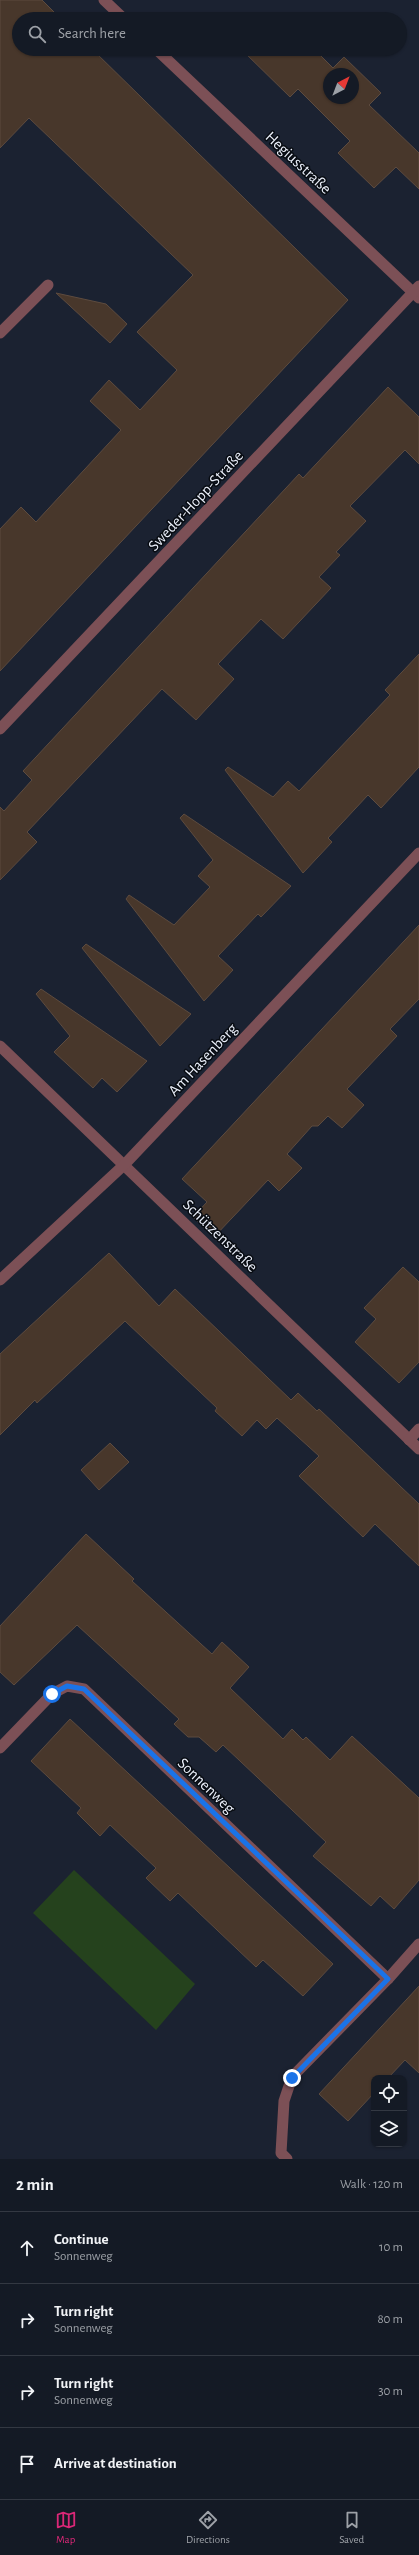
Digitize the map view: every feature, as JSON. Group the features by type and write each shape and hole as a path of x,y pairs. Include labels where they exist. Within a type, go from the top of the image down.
{"street":[{"path":"104,0 117,12"},
{"name":"Hegiusstraße","path":"164,56 417,292"},
{"path":"0,333 48,285"},
{"name":"Sweder-Hopp-Straße","path":"0,730 417,292"},
{"name":"Am Hasenberg","path":"0,1280 125,1164 419,853"},
{"name":"Schützenstraße","path":"0,1046 125,1164 419,1449"},
{"path":"409,1440 419,1429"},
{"name":"Sonnenweg","path":"0,1748 52,1694 67,1686 84,1689 388,1979"},
{"path":"281,2157 284,2101 292,2078 388,1979 419,1944"}],"green space":[{"path":"74,1870 195,1984 156,2030 33,1913"}],"building":[{"path":"0,0 42,0 54,12 12,12 12,56 99,56 348,300 0,671 0,529 21,507 36,522 121,430 90,401 109,380 140,410 177,370 137,332 193,275 29,118 0,148"},
{"path":"248,56 321,56 333,68 323,68 323,104 359,104 359,72 381,93 369,105 419,153 419,189 396,167 374,188 338,153 350,141 298,89 290,97"},
{"path":"344,57 355,68 333,68"},
{"path":"56,293 106,304 127,324 110,343"},
{"path":"388,387 419,417 419,464 405,450 350,506 366,521 336,552 340,555 319,577 331,588 283,639 261,619 218,664 234,679 196,720 162,689 27,832 37,842 0,880 0,807 4,811 32,780 23,771 299,474 303,478"},
{"path":"419,654 419,767 381,808 368,795 328,838 332,842 303,873 225,770 228,767 273,797 288,781 299,791 390,695 385,690"},
{"path":"184,814 291,886 261,917 258,914 218,956 233,970 204,1001 126,899 129,895 174,925 210,887 198,876 213,860 180,818"},
{"path":"419,925 419,999 390,1029 397,1036 347,1089 364,1105 342,1128 328,1116 318,1126 312,1126 287,1154 302,1168 279,1191 268,1180 214,1237 193,1217 207,1202 182,1179"},
{"path":"86,944 191,1014 160,1046 82,948"},
{"path":"41,989 147,1061 117,1092 102,1078 93,1088 54,1052 70,1036 36,994"},
{"path":"109,1253 159,1306 175,1289 291,1400 298,1393 317,1411 319,1409 419,1504 419,1566 375,1524 363,1537 299,1476 319,1456 277,1418 266,1429 257,1420 242,1436 215,1411 217,1408 125,1321 37,1403 35,1400 0,1435 0,1354"},
{"path":"403,1267 419,1282 419,1362 399,1383 355,1342 376,1319 364,1308"},
{"path":"110,1443 129,1462 99,1490 81,1470"},
{"path":"86,1534 134,1579 132,1581 212,1654 222,1642 249,1667 230,1688 283,1739 292,1729 303,1740 306,1737 330,1760 352,1736 419,1798 419,1880 394,1909 380,1896 371,1906 313,1856 326,1842 223,1745 216,1752 199,1737 188,1737 174,1724 179,1719 77,1625 14,1685 0,1672 0,1626"},
{"path":"70,1719 333,1964 303,1996 263,1960 256,1967 178,1893 170,1901 146,1878 156,1868 110,1825 100,1836 77,1813 81,1808 31,1761"},
{"path":"419,1986 419,2073 405,2060 391,2075 371,2075 371,2096 348,2121 319,2094"}],"route":[{"path":"52,1694 67,1686 84,1689 388,1979 292,2078"}]}
